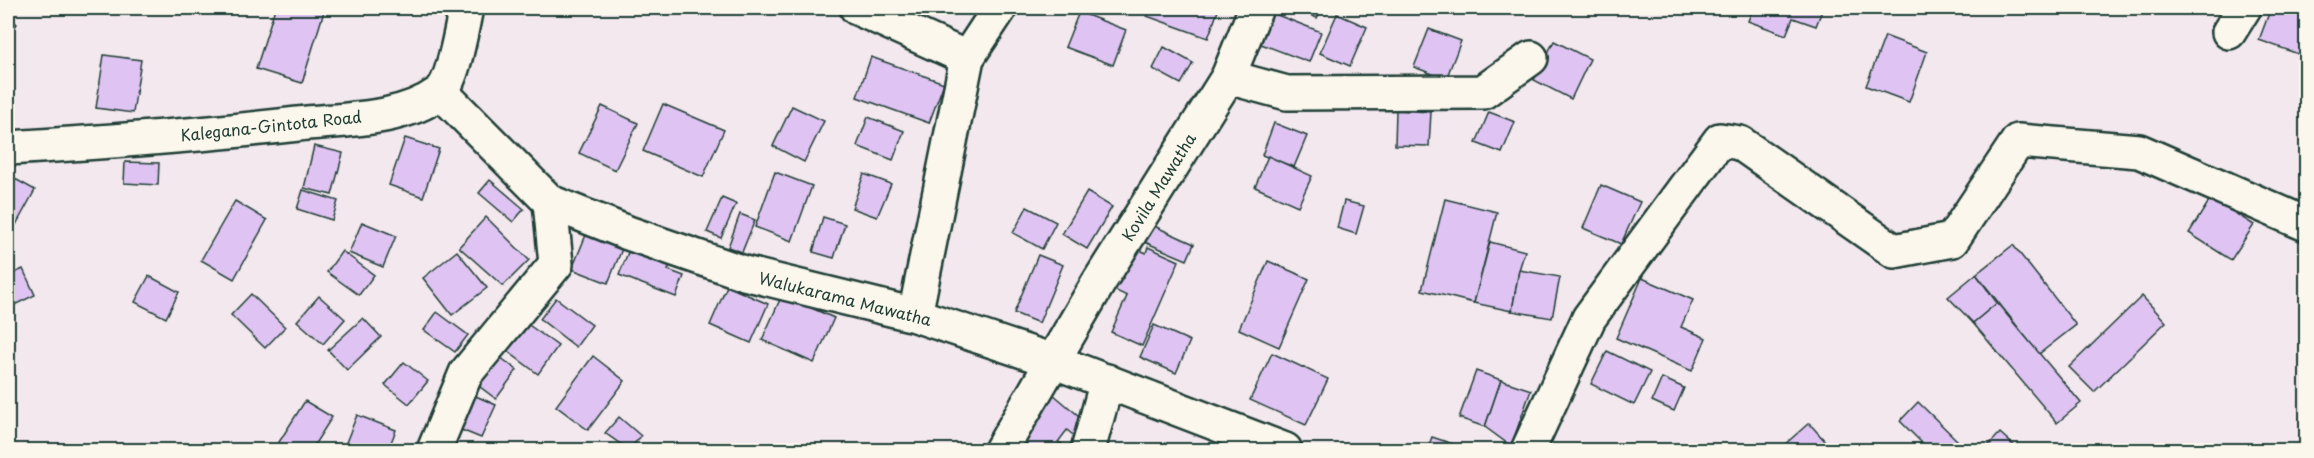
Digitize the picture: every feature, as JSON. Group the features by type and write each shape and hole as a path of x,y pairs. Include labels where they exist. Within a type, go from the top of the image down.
{"street":[{"path":"441,92 450,74 466,8"},
{"path":"857,8 967,58"},
{"path":"915,315 967,58 1000,8"},
{"name":"Kovila Mawatha","path":"1000,450 1099,282 1228,77 1256,8"},
{"path":"1228,77 1287,93 1484,92 1531,58"},
{"name":"Kalegana-Gintota Road","path":"8,148 235,131 381,115 412,108 441,92"},
{"name":"Walukarama Mawatha","path":"441,92 550,202 628,233 744,273 915,315 1053,361 1285,450"},
{"path":"1528,450 1589,318 1719,140 1740,143 1894,251 1952,240 2018,141 2139,152 2307,224"},
{"path":"434,450 466,373 556,264 550,202"},
{"path":"1088,450 1107,381"}],"building":[{"path":"275,8 325,8 302,83 256,69"},
{"path":"1150,8 1219,8 1208,38 1147,16"},
{"path":"1294,8 1322,8 1317,18"},
{"path":"1753,8 1823,8 1816,26 1793,18 1786,35 1748,21"},
{"path":"2271,8 2280,8 2306,17 2304,56 2259,40"},
{"path":"1079,12 1126,30 1113,65 1065,47"},
{"path":"1272,13 1321,32 1309,62 1261,44"},
{"path":"1337,14 1367,27 1350,66 1320,53"},
{"path":"8,15 17,24 8,35"},
{"path":"1429,29 1461,41 1446,79 1414,67"},
{"path":"1885,36 1927,52 1909,102 1866,86"},
{"path":"1554,41 1590,59 1571,99 1534,80"},
{"path":"1164,47 1193,63 1181,84 1153,69"},
{"path":"104,55 141,60 133,113 96,108"},
{"path":"871,57 944,83 929,123 857,97"},
{"path":"663,104 724,130 703,177 643,151"},
{"path":"602,106 638,123 615,170 579,153"},
{"path":"792,106 824,121 804,162 773,146"},
{"path":"1396,110 1431,112 1429,146 1395,145"},
{"path":"1489,112 1515,122 1502,153 1476,143"},
{"path":"868,117 904,131 893,160 857,146"},
{"path":"1274,123 1307,136 1294,167 1262,155"},
{"path":"405,138 439,149 423,197 389,185"},
{"path":"314,146 343,153 332,195 304,188"},
{"path":"1268,156 1312,176 1298,206 1255,187"},
{"path":"125,162 159,163 158,185 124,183"},
{"path":"775,172 812,186 792,241 755,227"},
{"path":"864,174 891,184 877,217 852,208"},
{"path":"8,175 35,190 11,234 8,232"},
{"path":"490,180 524,209 513,222 479,193"},
{"path":"1601,185 1640,202 1621,244 1583,228"},
{"path":"303,190 338,201 332,220 297,209"},
{"path":"1087,192 1112,207 1087,249 1062,234"},
{"path":"722,198 736,204 721,238 707,232"},
{"path":"2211,198 2254,225 2231,260 2189,233"},
{"path":"1445,199 1497,212 1474,303 1422,290"},
{"path":"235,201 267,220 234,279 201,260"},
{"path":"1344,201 1364,206 1356,234 1337,228"},
{"path":"1027,207 1056,222 1042,249 1013,233"},
{"path":"740,214 755,220 742,252 728,247"},
{"path":"486,217 529,260 503,286 459,247"},
{"path":"823,217 845,224 834,258 813,252"},
{"path":"1143,221 1194,244 1187,260 1135,238"},
{"path":"362,222 396,236 383,267 349,253"},
{"path":"586,235 622,249 608,283 572,269"},
{"path":"1490,242 1525,251 1519,270 1512,311 1474,303"},
{"path":"631,245 672,260 668,270 684,276 676,297 619,275"},
{"path":"1130,245 1146,253 1148,247 1179,261 1142,346 1111,332 1127,296 1110,288"},
{"path":"2013,245 2076,325 2039,354 1976,274"},
{"path":"342,251 374,275 359,295 327,272"},
{"path":"457,251 487,288 452,315 423,278"},
{"path":"1038,255 1063,265 1039,323 1014,313"},
{"path":"1268,261 1309,279 1279,347 1239,329"},
{"path":"23,269 35,295 8,308 8,276"},
{"path":"1519,270 1560,277 1552,318 1512,311"},
{"path":"1976,274 1997,303 1973,323 1948,297"},
{"path":"149,276 179,292 166,318 135,302"},
{"path":"1642,278 1693,300 1681,327 1706,338 1692,371 1616,338"},
{"path":"727,286 768,304 751,343 710,325"},
{"path":"251,294 285,327 265,348 231,315"},
{"path":"782,295 834,318 814,363 762,340"},
{"path":"319,296 345,319 323,344 297,321"},
{"path":"2142,296 2166,322 2094,392 2069,367"},
{"path":"556,298 592,325 576,347 540,319"},
{"path":"1997,303 2081,403 2057,423 1973,323"},
{"path":"437,312 468,335 455,352 424,330"},
{"path":"363,318 381,337 347,370 328,350"},
{"path":"526,323 558,346 538,374 506,350"},
{"path":"1154,325 1190,341 1176,373 1140,357"},
{"path":"492,351 517,370 496,399 471,380"},
{"path":"1607,351 1650,372 1634,405 1591,384"},
{"path":"1272,353 1328,379 1306,425 1250,400"},
{"path":"593,356 625,381 588,430 556,406"},
{"path":"404,362 428,381 409,404 385,385"},
{"path":"1476,371 1501,380 1485,427 1459,418"},
{"path":"1662,378 1684,388 1674,411 1652,401"},
{"path":"1501,380 1531,390 1511,446 1485,427"},
{"path":"469,393 496,405 481,438 454,427"},
{"path":"1053,394 1083,421 1073,435 1067,430 1058,442 1065,446 1062,450 1030,450 1017,440"},
{"path":"305,401 332,417 311,450 274,450"},
{"path":"1918,402 1960,443 1953,450 1929,450 1900,421"},
{"path":"357,415 396,430 388,450 343,450"},
{"path":"619,417 641,436 629,450 605,433"},
{"path":"1809,423 1833,450 1787,450 1783,446"},
{"path":"2000,433 2019,450 1984,450"},
{"path":"1432,437 1471,450 1427,450"}]}
